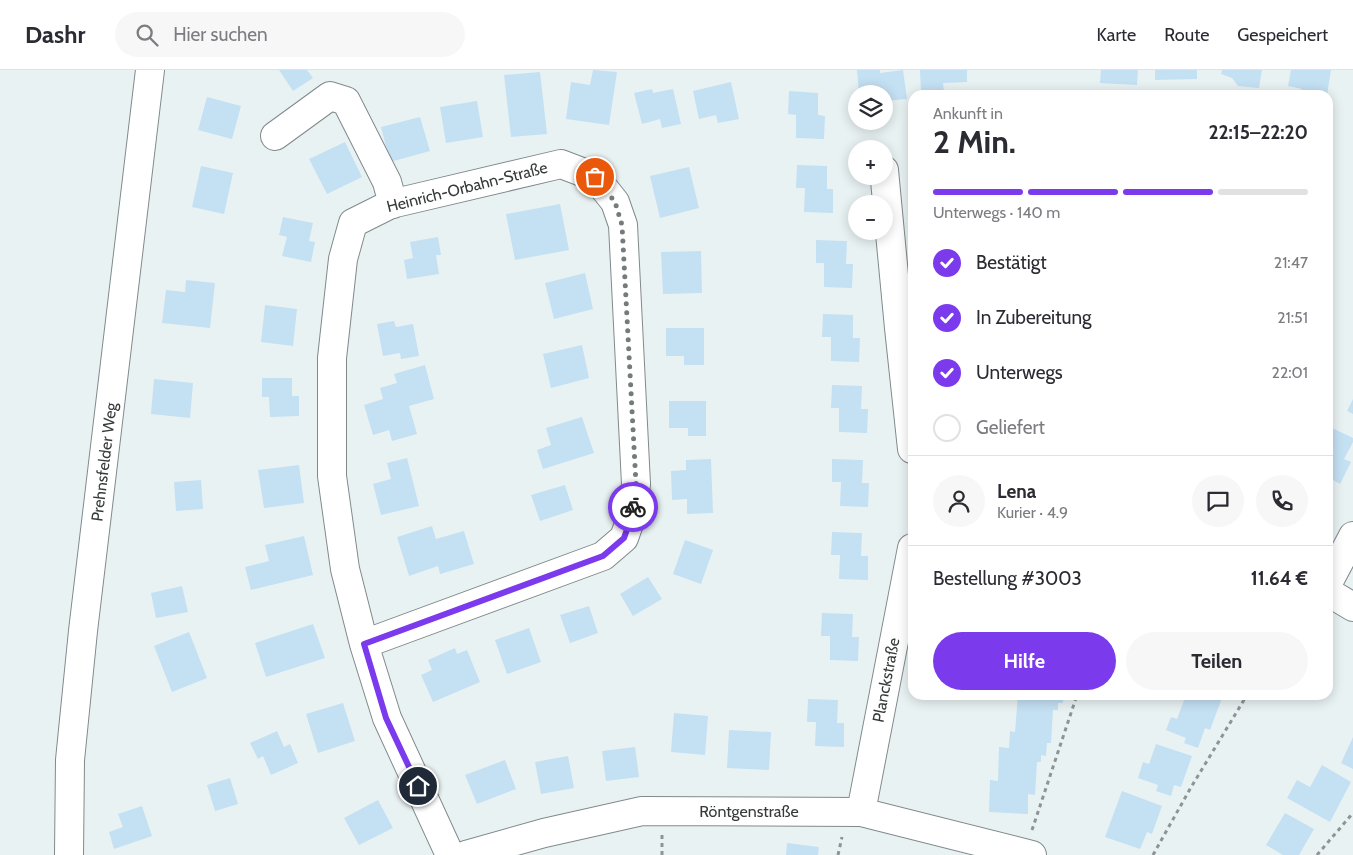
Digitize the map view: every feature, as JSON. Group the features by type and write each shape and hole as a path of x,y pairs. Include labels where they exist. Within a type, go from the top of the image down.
{"street":[{"name":"Prehnsfelder Weg","path":"69,855 70,760 80,658 150,70"},
{"path":"275,136 330,96 346,101 387,182 393,204"},
{"name":"Heinrich-Orbahn-Straße","path":"364,644 603,556 624,538 632,515 636,484 622,225 615,202 595,177 561,164 393,204 352,223 343,259 332,358 332,476 345,569 364,644 386,718 450,855"},
{"path":"885,185 908,412"},
{"path":"1333,574 1353,536"},
{"name":"Planckstraße","path":"861,812 908,569"},
{"path":"1333,595 1353,607"},
{"name":"Röntgenstraße","path":"466,855 544,833 642,811 861,812 1028,854"}],"path":[{"path":"1028,854 1075,700"},
{"path":"1153,855 1244,700"},
{"path":"1317,855 1353,813"}],"building":[{"path":"279,70 307,70 313,78 293,91"},
{"path":"593,70 617,72 609,125 566,119 571,82 590,85"},
{"path":"857,70 880,70 880,73 903,70 907,99 893,100 893,85 858,85"},
{"path":"920,70 967,70 967,82 943,83 944,90 921,90"},
{"path":"1101,70 1138,70 1137,85 1100,83"},
{"path":"1155,70 1197,70 1197,79 1155,80"},
{"path":"1222,70 1262,70 1259,88 1238,86 1232,78 1221,74"},
{"path":"1291,70 1331,70 1328,90 1302,90 1288,86"},
{"path":"540,72 547,134 511,137 504,75"},
{"path":"731,82 739,119 718,123 716,115 699,119 693,91"},
{"path":"652,89 653,93 673,89 681,124 662,128 660,119 642,124 634,93"},
{"path":"789,91 818,93 818,115 825,116 824,139 796,138 796,115 788,114"},
{"path":"207,97 241,106 232,139 198,130"},
{"path":"477,101 483,137 446,143 440,107"},
{"path":"420,117 430,151 390,162 381,127"},
{"path":"345,142 362,177 327,194 309,159"},
{"path":"797,165 827,166 827,189 833,189 833,213 804,212 805,188 796,188"},
{"path":"201,166 233,173 224,214 192,207"},
{"path":"689,167 699,208 660,218 650,176"},
{"path":"560,204 569,250 515,260 506,214"},
{"path":"283,217 313,223 309,241 315,242 311,262 282,256 287,237 279,235"},
{"path":"438,237 441,255 436,255 439,274 407,279 404,260 413,258 410,242"},
{"path":"816,240 847,241 846,264 853,264 852,288 824,287 824,263 816,263"},
{"path":"701,251 702,293 663,294 661,252"},
{"path":"585,273 593,309 554,319 545,283"},
{"path":"186,280 215,283 210,328 162,323 166,290 185,292"},
{"path":"265,305 297,309 293,346 261,342"},
{"path":"823,314 853,315 853,338 860,338 859,362 831,361 831,337 822,337"},
{"path":"394,321 396,327 413,324 419,356 401,359 400,353 383,356 377,324"},
{"path":"666,328 704,328 704,365 684,365 684,356 666,356"},
{"path":"582,345 589,378 551,388 543,354"},
{"path":"425,365 434,399 409,406 417,434 392,441 389,430 373,435 364,405 383,399 380,388 397,383 394,374"},
{"path":"262,378 292,378 292,396 299,396 299,416 270,417 269,397 262,397"},
{"path":"154,379 193,383 190,418 151,414"},
{"path":"832,385 862,386 861,409 868,409 867,433 839,432 839,408 831,408"},
{"path":"1353,399 1353,414 1347,411"},
{"path":"669,401 706,401 706,436 688,436 688,428 669,428"},
{"path":"582,417 594,453 543,469 537,450 551,445 546,428"},
{"path":"1333,428 1353,438 1353,442 1344,459 1351,462 1340,484 1333,480"},
{"path":"407,458 419,506 381,515 373,484 391,479 387,463"},
{"path":"711,459 713,513 687,514 687,499 672,500 671,471 686,470 686,460"},
{"path":"832,459 863,460 862,483 869,483 868,507 840,506 841,482 832,482"},
{"path":"299,465 304,503 264,508 258,470"},
{"path":"201,480 203,509 176,511 174,482"},
{"path":"565,485 573,510 540,521 531,495"},
{"path":"432,526 436,539 464,531 474,564 440,574 438,566 409,576 397,537"},
{"path":"832,532 862,533 861,556 868,556 868,580 839,579 840,555 831,555"},
{"path":"304,536 313,575 251,590 245,567 269,561 265,545"},
{"path":"685,540 713,550 701,584 673,574"},
{"path":"648,577 662,599 633,616 620,594"},
{"path":"182,586 188,612 156,618 151,593"},
{"path":"589,606 598,633 570,643 560,615"},
{"path":"822,613 853,614 852,637 859,637 858,661 830,660 830,636 821,636"},
{"path":"313,624 325,658 266,677 255,643"},
{"path":"529,628 541,662 507,674 495,640"},
{"path":"189,632 207,678 172,692 154,646"},
{"path":"455,648 457,654 467,650 480,682 433,702 421,675 432,670 428,660"},
{"path":"808,699 838,700 837,723 844,723 844,747 815,746 816,722 807,722"},
{"path":"1018,700 1063,700 1063,703 1058,703 1058,710 1053,710 1051,743 1047,743 1046,756 1041,755 1041,762 1037,762 1035,795 1028,794 1028,814 989,812 990,780 998,781 999,747 1009,748 1010,731 1015,732"},
{"path":"1184,700 1221,700 1210,730 1205,728 1198,748 1184,743 1186,738 1166,730 1171,717 1177,719"},
{"path":"343,703 355,741 318,753 306,714"},
{"path":"674,713 708,716 705,755 671,752"},
{"path":"729,730 771,732 769,770 727,768"},
{"path":"277,731 284,747 290,744 298,763 271,775 263,756 258,759 250,743"},
{"path":"1353,737 1353,769 1341,763"},
{"path":"1156,744 1192,756 1181,787 1174,785 1171,796 1156,791 1158,785 1138,778 1143,762 1149,764"},
{"path":"635,747 639,777 606,781 602,751"},
{"path":"568,756 574,788 541,794 535,762"},
{"path":"505,760 516,789 477,804 465,775"},
{"path":"1322,765 1351,782 1330,822 1287,798 1297,780 1310,787"},
{"path":"230,778 238,804 215,811 207,785"},
{"path":"1122,791 1162,806 1152,834 1147,832 1140,849 1105,837"},
{"path":"378,800 393,828 359,845 344,818"},
{"path":"142,806 152,836 114,849 109,832 123,827 118,814"},
{"path":"1285,813 1314,829 1299,855 1283,855 1266,845"},
{"path":"787,843 819,847 818,855 786,855"}],"way so far":[{"path":"595,177 615,202 622,225 636,484 633,507"}],"route":[{"path":"418,786 386,718 364,644 603,556 624,538 633,507"}]}
